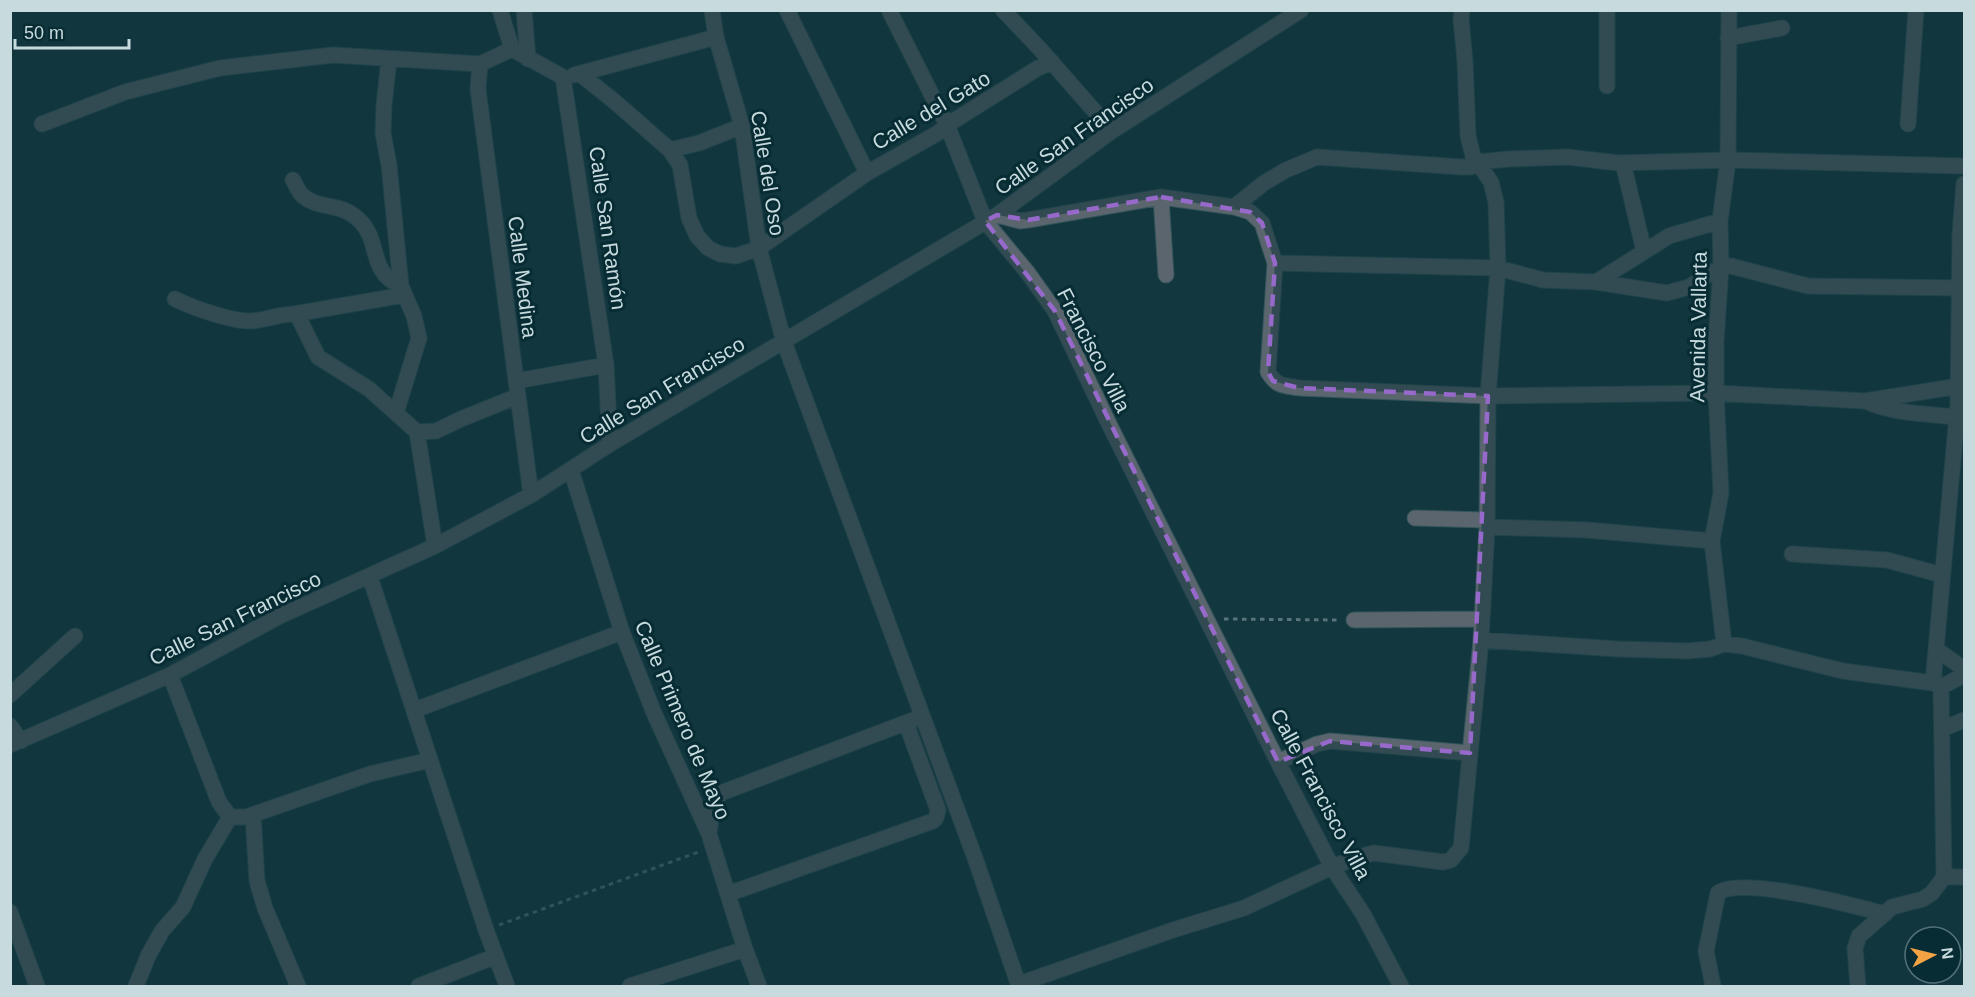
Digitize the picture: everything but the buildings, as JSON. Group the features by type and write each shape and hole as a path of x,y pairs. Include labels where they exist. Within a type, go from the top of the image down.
{"street":[{"path":"500,10 512,49 563,77 716,37"},
{"name":"Calle del Oso","path":"712,10 716,37 742,126 759,248 784,342 1019,985"},
{"path":"787,10 867,172"},
{"name":"Francisco Villa","path":"889,10 991,218 1055,311 1110,426 1208,619"},
{"path":"1003,10 1112,131"},
{"name":"Calle San Francisco","path":"16,743 170,675 280,616 435,546 531,495 610,444 991,218 1112,131 1302,10"},
{"path":"1019,985 1173,930 1244,908 1332,867 1374,853 1443,862 1451,860 1461,848 1481,640 1489,462 1488,396 1498,268 1496,202 1491,182 1473,156 1467,136 1462,10"},
{"path":"1607,10 1607,86"},
{"name":"Avenida Vallarta","path":"1724,644 1712,542 1721,493 1716,342 1721,267 1720,221 1728,160 1729,10"},
{"path":"1908,124 1916,10"},
{"path":"505,26 525,17 528,58"},
{"path":"1728,38 1782,28"},
{"path":"42,124 125,92 220,68 333,55 480,64 512,49"},
{"path":"389,59 383,133 389,165 403,291 414,315 419,338 396,413"},
{"name":"Calle del Gato","path":"759,248 867,172 938,133 947,125 1038,68 1052,62"},
{"name":"Calle Medina","path":"480,64 478,90 531,495"},
{"path":"580,74 670,150 680,165 690,218 697,236 708,248 720,254 736,256 759,248"},
{"name":"Calle San Ramón","path":"563,77 606,365 610,444"},
{"path":"670,150 699,143 742,126"},
{"path":"1234,207 1263,183 1317,157 1461,167 1471,167 1478,162 1568,157 1623,163 1728,160 1965,166"},
{"path":"1623,163 1644,251"},
{"path":"293,180 302,195 317,203 345,209 363,223 379,266 389,281 403,291"},
{"path":"1858,987 1855,948 1859,936 1899,905 1923,899 1932,893 1944,877 1942,729 1936,649 1960,409 1962,288 1960,234 1965,184"},
{"path":"991,218 1020,221 1161,197 1234,207 1250,212 1262,224 1275,263 1268,372 1273,381 1279,385 1299,388 1488,396 1716,393 1844,398 1865,401 1880,408 1899,411 1960,409"},
{"path":"1161,197 1166,275"},
{"path":"1596,282 1669,236 1720,221"},
{"path":"1275,263 1498,268 1543,280 1596,282 1667,293 1689,287 1721,267 1737,267 1808,286 1962,288"},
{"path":"175,299 202,311 250,321 403,291"},
{"path":"294,314 299,318 318,357 369,389 417,432 435,546"},
{"path":"417,432 436,431 517,389 606,365"},
{"path":"1865,401 1959,386"},
{"name":"Calle Primero de Mayo","path":"571,470 622,632 654,713 711,840 759,987"},
{"path":"1416,518 1587,530 1712,542"},
{"path":"1792,554 1887,560 1942,575"},
{"path":"370,577 486,930 507,987"},
{"name":"Calle Francisco Villa","path":"1208,619 1332,867 1363,914 1401,987"},
{"path":"1354,620 1482,619"},
{"path":"415,710 622,632"},
{"path":"10,695 75,636"},
{"path":"1481,640 1688,651 1710,649 1724,644 1743,646 1844,671 1937,685 1965,675"},
{"path":"1936,649 1965,669"},
{"path":"170,675 219,802 230,817"},
{"path":"711,840 713,804 721,793 922,717"},
{"path":"1942,729 1965,720"},
{"path":"728,894 933,821 938,810 906,723"},
{"path":"10,726 16,743"},
{"path":"1278,762 1317,744 1330,741 1470,753"},
{"path":"230,817 246,817 379,772 430,760"},
{"path":"253,815 257,880 265,908 298,987"},
{"path":"136,987 148,956 162,931 183,906 205,859 230,817"},
{"path":"1944,877 1965,877"},
{"path":"1713,987 1706,951 1718,892 1722,889 1734,887 1774,890 1885,914"},
{"path":"10,912 17,950 37,987"},
{"path":"630,987 745,949"},
{"path":"419,987 496,956"}],"path":[{"path":"1208,619 1354,620"},
{"path":"486,930 711,840"}],"highlighted area":[{"path":"1161,197 1250,212 1262,223 1275,263 1268,372 1273,381 1299,388 1488,396 1470,753 1330,741 1278,762 1055,311 985,221 997,215 1028,220"}]}
